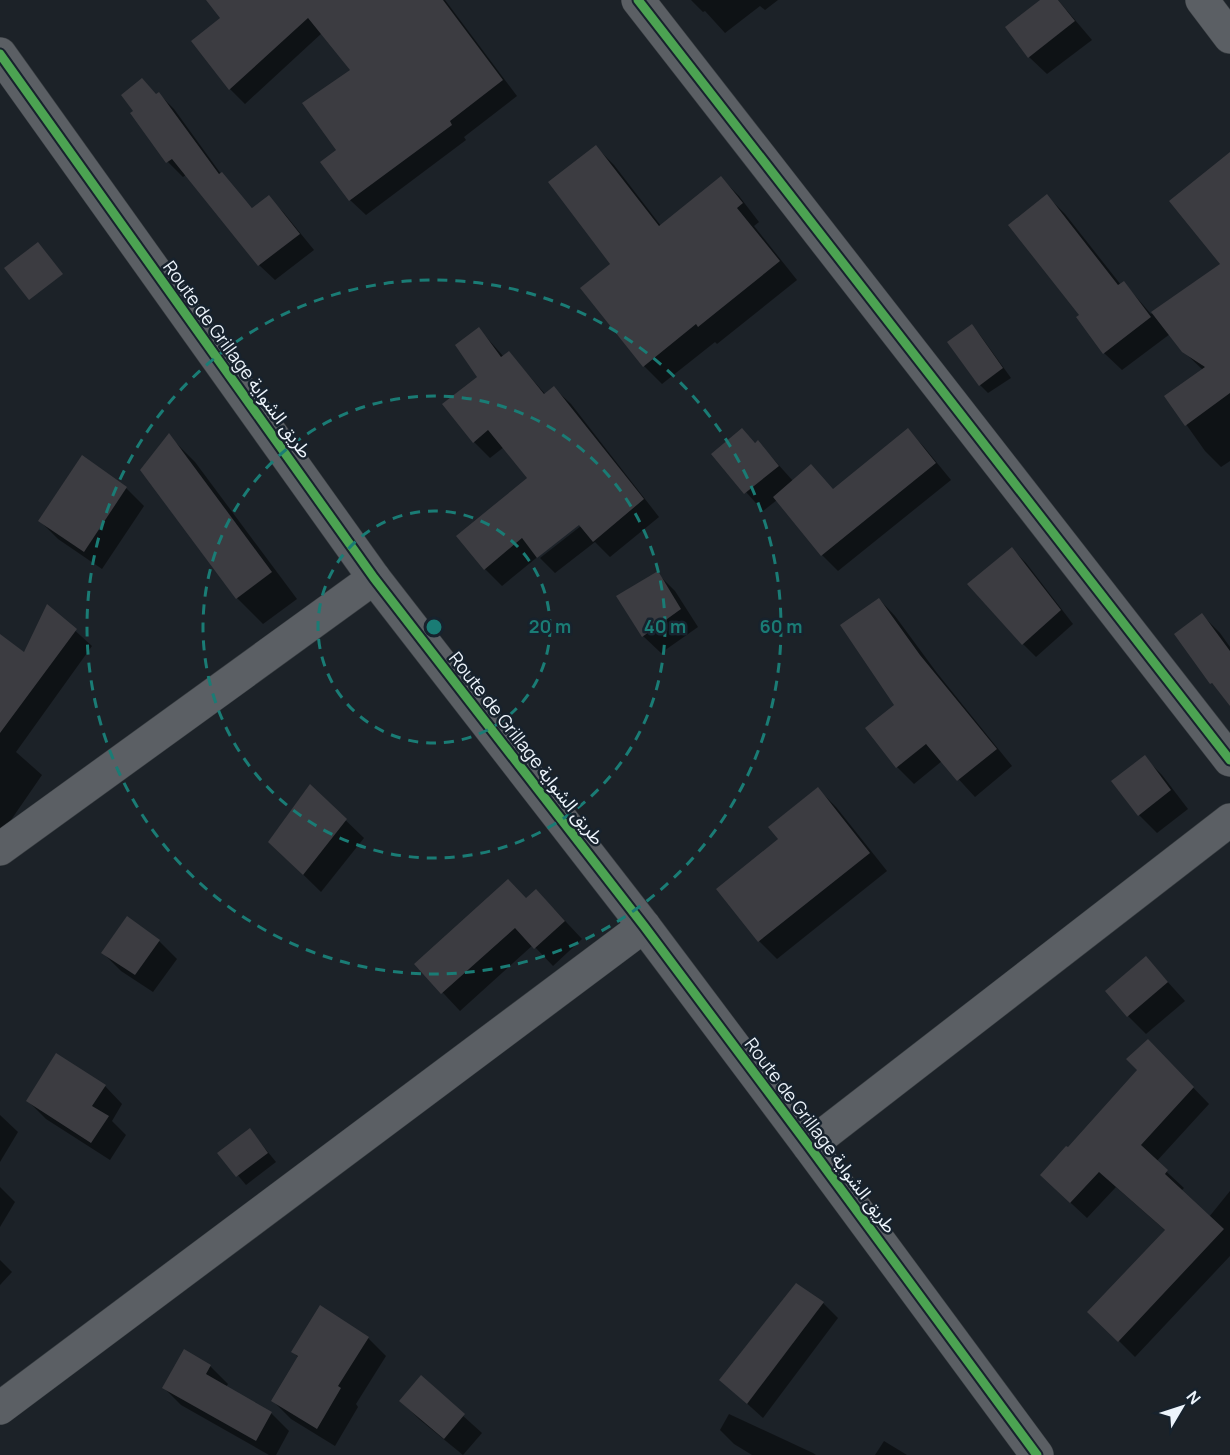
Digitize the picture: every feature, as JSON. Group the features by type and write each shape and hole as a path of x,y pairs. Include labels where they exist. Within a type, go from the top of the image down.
{"street":[{"path":"638,0 1230,760"},
{"path":"1202,0 1230,37"},
{"name":"Route de Grillage طريق الشواية","path":"0,54 374,578 644,926 809,1146 1030,1452"},
{"path":"0,849 374,578"},
{"path":"809,1146 1230,820"},
{"path":"0,1408 644,926"}],"building":[{"path":"206,0 443,0 503,80 450,121 452,125 349,201 320,162 336,150 302,103 350,70 308,18 229,90 191,41 220,18"},
{"path":"1040,0 1058,0 1075,21 1028,58 1005,27"},
{"path":"142,78 156,94 159,92 219,174 222,172 252,208 269,195 300,234 258,266 172,159 166,163 130,113 133,111 121,95"},
{"path":"596,145 659,226 721,176 743,203 737,208 780,261 698,327 696,324 643,367 580,288 610,264 548,182"},
{"path":"1230,152 1230,393 1185,426 1164,396 1205,367 1182,352 1151,312 1220,264 1169,201"},
{"path":"1047,194 1118,285 1124,281 1151,317 1103,354 1076,317 1079,315 1008,225"},
{"path":"38,242 63,274 29,300 4,268"},
{"path":"972,324 1003,368 979,386 947,342"},
{"path":"479,327 501,357 509,351 544,394 554,386 644,499 593,542 579,525 537,558 522,538 484,570 456,536 527,478 488,430 473,443 442,404 477,377 455,345"},
{"path":"742,428 755,443 758,440 779,466 744,494 711,454"},
{"path":"908,428 936,463 821,556 773,497 811,464 833,489"},
{"path":"169,433 272,572 236,599 140,470"},
{"path":"82,455 127,487 84,552 38,521"},
{"path":"1012,547 1061,610 1022,645 967,584"},
{"path":"658,571 681,609 642,637 616,596"},
{"path":"879,598 920,655 997,749 957,781 926,744 896,768 865,728 894,705 840,625"},
{"path":"47,604 77,629 0,733 0,634 24,652"},
{"path":"1202,613 1230,651 1230,706 1212,683 1210,684 1174,634"},
{"path":"1145,755 1171,790 1138,816 1111,781"},
{"path":"310,784 347,819 303,875 268,842"},
{"path":"818,787 870,853 758,942 716,889 778,839 768,827"},
{"path":"508,879 526,898 536,889 565,921 534,949 515,928 441,994 414,964"},
{"path":"127,916 160,940 135,975 101,953"},
{"path":"1146,956 1168,982 1127,1017 1105,991"},
{"path":"1148,1039 1194,1087 1141,1145 1168,1170 1165,1174 1224,1229 1118,1342 1087,1312 1165,1230 1099,1172 1070,1203 1040,1175 1137,1070 1126,1059"},
{"path":"56,1053 106,1085 92,1106 109,1116 91,1143 26,1101"},
{"path":"250,1128 268,1153 236,1177 217,1153"},
{"path":"796,1283 824,1302 747,1404 719,1380"},
{"path":"320,1305 369,1337 338,1386 341,1388 317,1429 271,1401 298,1356 291,1352"},
{"path":"184,1349 211,1365 206,1374 272,1412 256,1441 162,1388"},
{"path":"421,1375 465,1414 444,1439 399,1401"}],"cycle path":[{"path":"638,0 1230,760"},
{"path":"0,54 374,578 644,926 1037,1455"}]}
